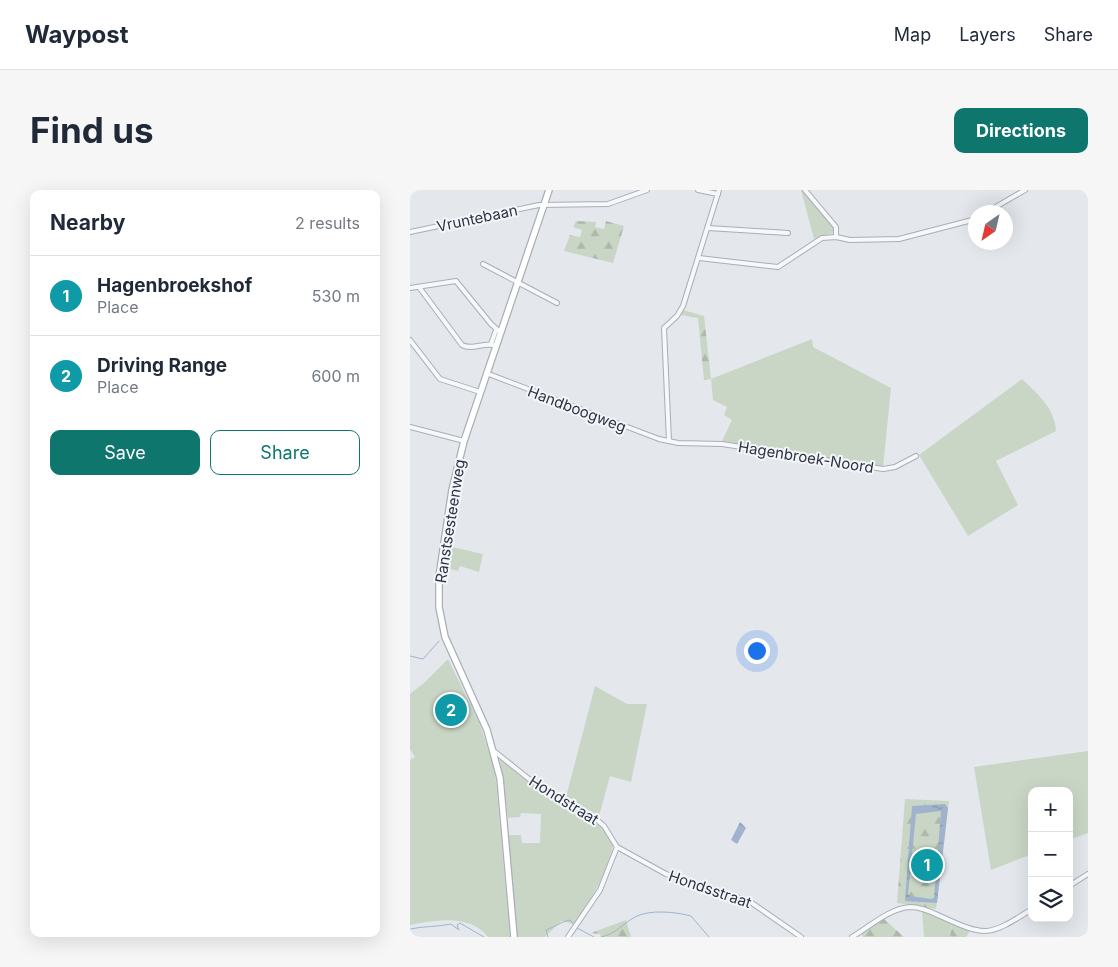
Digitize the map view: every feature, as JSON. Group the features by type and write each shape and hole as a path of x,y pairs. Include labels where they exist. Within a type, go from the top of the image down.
{"street":[{"name":"Ranstsesteenweg","path":"514,937 500,778 487,730 450,653 439,607 439,577 456,470 464,441 498,331 549,190"},
{"name":"Vruntebaan","path":"410,232 544,205 608,204 647,190"},
{"path":"669,441 664,327 680,312 719,192 698,190"},
{"path":"805,190 836,226 836,237"},
{"path":"999,205 1025,190"},
{"path":"699,258 778,267 800,254 817,240 836,237 850,240 899,239 968,222"},
{"path":"708,228 788,233"},
{"path":"483,264 557,303"},
{"path":"410,288 453,280 459,282 498,331"},
{"path":"420,287 462,346 468,348 494,345"},
{"path":"410,340 440,379 480,392"},
{"name":"Handboogweg","path":"486,374 645,435 678,443 723,444"},
{"path":"410,427 464,441"},
{"name":"Hagenbroek-Noord","path":"723,444 879,469 895,467 916,456"},
{"name":"Hondstraat","path":"494,751 529,779 597,820 604,826 617,847"},
{"path":"568,937 600,890 617,847"},
{"name":"Hondsstraat","path":"617,847 666,874 749,901 801,937"},
{"path":"1073,883 1088,874"},
{"path":"852,937 892,912 911,907 926,910 985,935 1004,927 1028,912"}],"green space":[{"path":"801,190 804,190 832,224 835,232 814,239"},
{"path":"576,221 596,222 595,227 604,229 606,221 624,226 613,263 564,251 570,235 580,237 582,230 573,227"},
{"path":"683,310 704,316 711,379 704,380 698,318 681,315"},
{"path":"812,339 813,347 891,388 883,467 722,441 732,420 724,415 727,407 713,400 711,379"},
{"path":"1022,379 1045,402 1053,416 1056,431 996,461 1018,505 968,536 919,455"},
{"path":"447,546 483,554 479,572 460,566 458,571 444,567"},
{"path":"448,659 479,722 495,770 510,937 488,937 481,930 462,922 441,921 410,925 410,760 415,757 410,749 410,694"},
{"path":"595,686 627,704 647,704 631,782 610,776 599,816 566,797"},
{"path":"1088,751 1088,833 1073,839 1073,787 1028,787 1028,856 991,870 974,767"},
{"path":"501,758 533,784 602,826 613,846 598,886 574,924 561,921 545,937 517,937 508,835 521,835 522,843 540,843 541,814 521,813 520,817 508,818"},
{"path":"905,799 949,801 936,909 897,903"},
{"path":"922,911 952,923 950,937 924,937"},
{"path":"884,919 904,937 863,937 861,933"},
{"path":"626,920 631,937 601,937 600,934 591,933"},
{"path":"952,923 970,931 966,937 950,937"}],"water":[{"path":"945,804 948,808 937,903 905,901 912,806","holes":["941,811 934,898 910,896 908,894 916,814"]},
{"path":"740,822 746,828 737,844 731,840"}],"waterway":[{"path":"410,656 423,659 439,641"},
{"path":"601,937 611,934 641,914 663,912 691,916 709,937"},
{"path":"548,937 546,930 560,923 570,920 574,925"},
{"path":"410,929 451,924 459,930 457,925 460,923 484,937"},
{"path":"577,928 594,937"}],"place":[{"name":"Driving Range","path":"451,710"},
{"name":"Hagenbroekshof","path":"927,865"}]}
